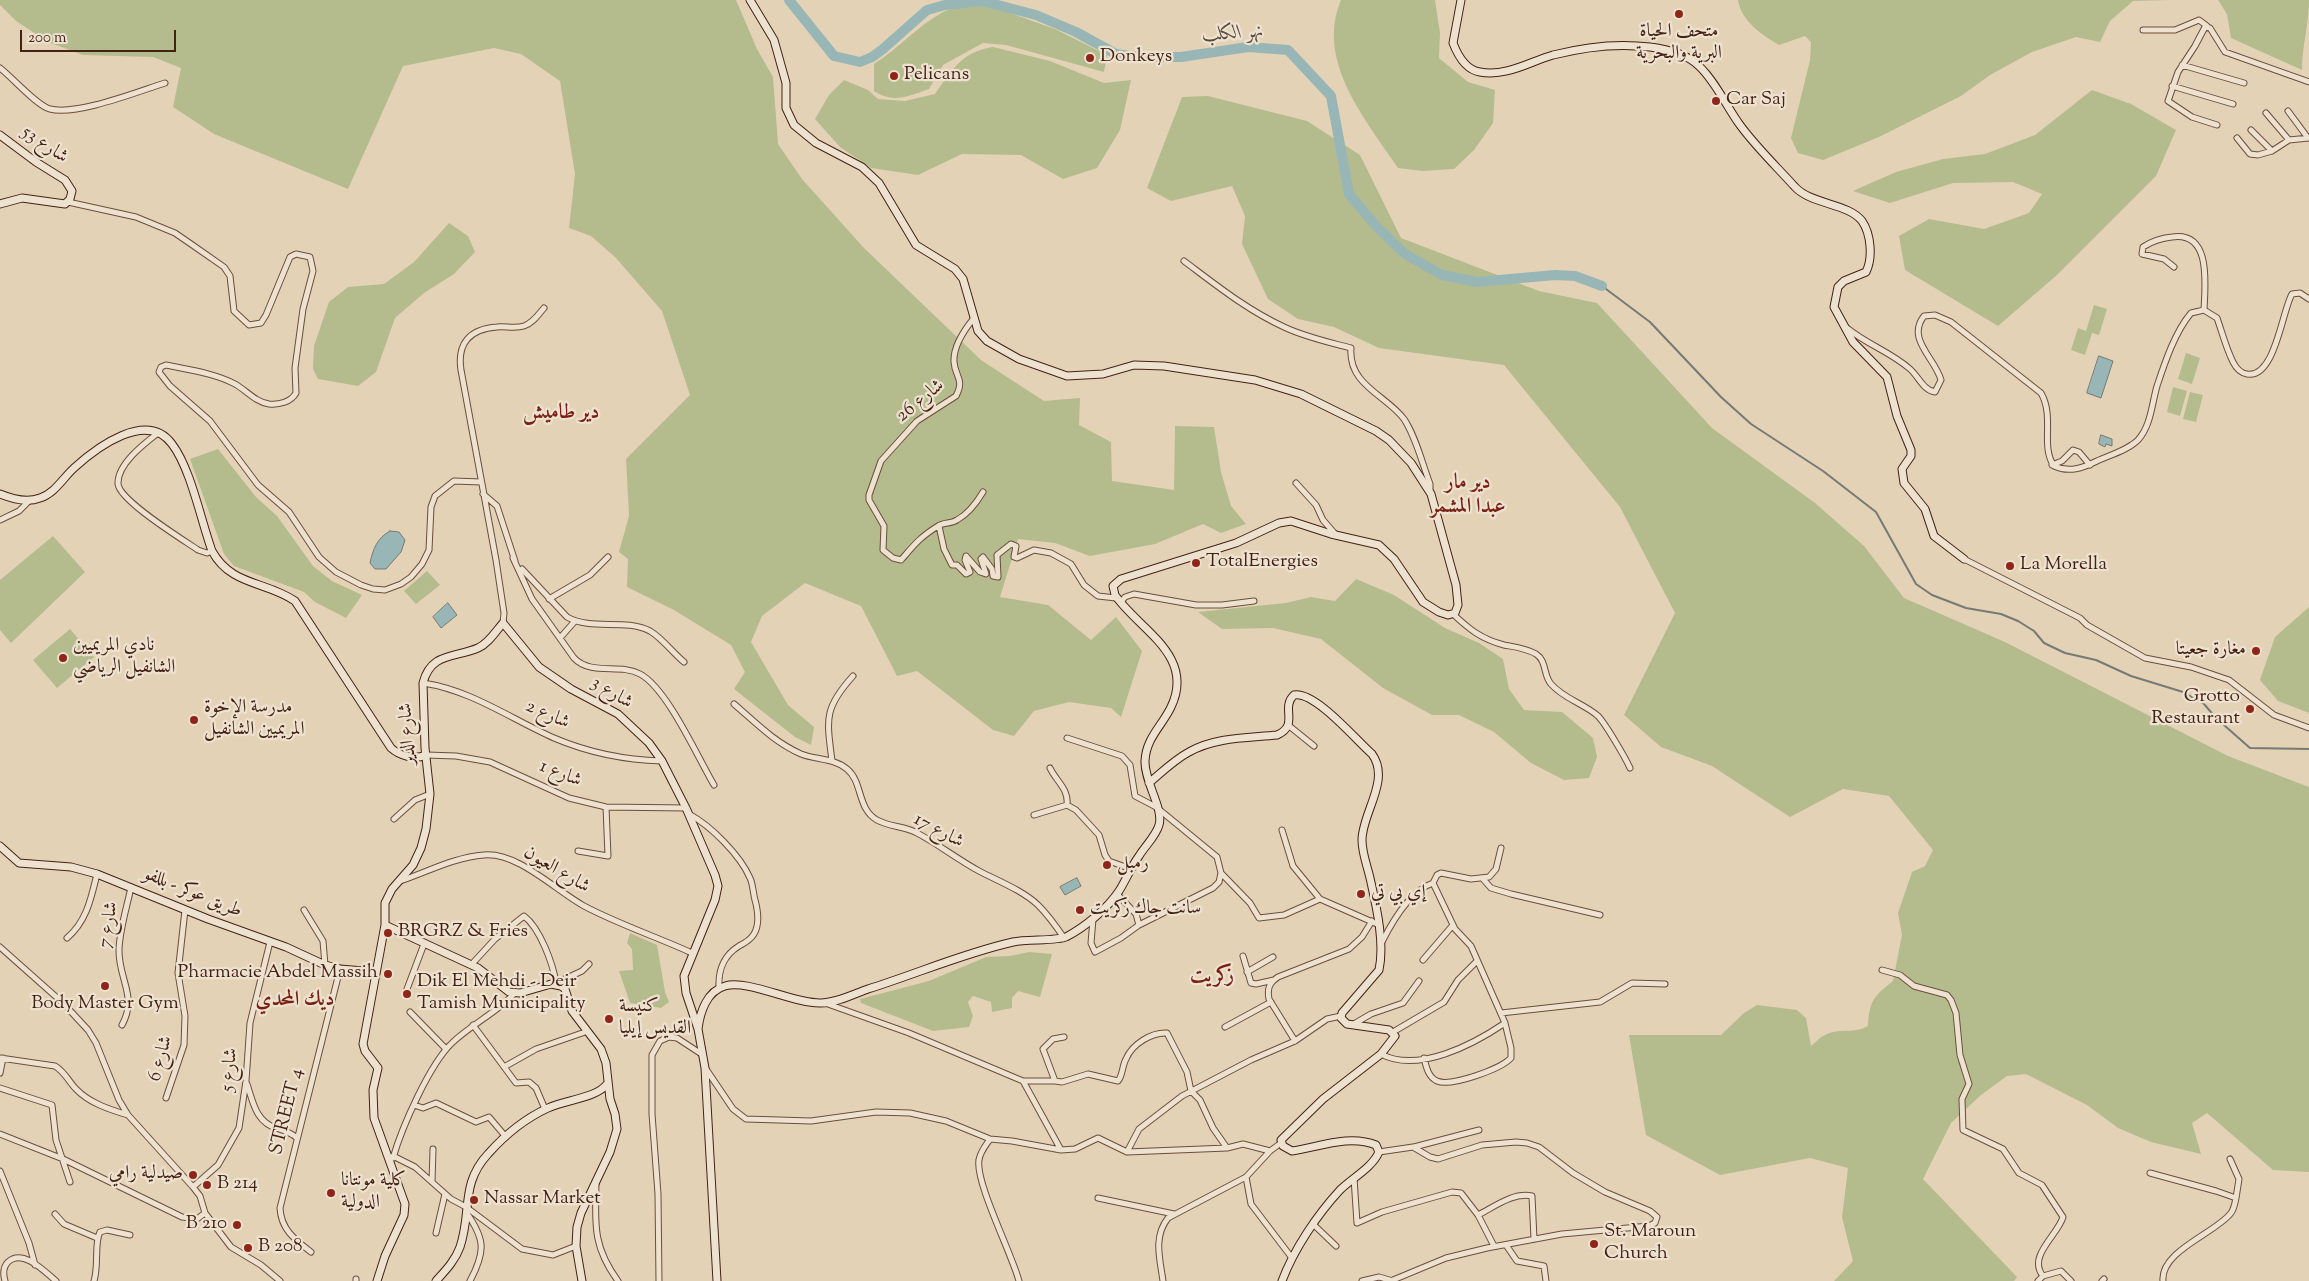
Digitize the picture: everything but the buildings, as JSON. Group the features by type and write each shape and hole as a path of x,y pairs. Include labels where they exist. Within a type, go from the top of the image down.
{"street":[{"path":"750,0 774,40 786,83 786,108 794,125 816,143 862,167 879,183 916,245 955,269 963,279 978,331 992,345 1019,359 1067,376 1102,374 1134,365 1164,366 1187,371 1232,375 1301,394 1366,426 1389,440 1411,463 1431,494"},
{"path":"1461,0 1453,43 1466,66 1478,72 1507,71 1552,56 1607,46 1638,46 1664,50 1699,66 1744,131 1798,190 1810,197 1855,214 1863,223 1869,242 1869,266 1862,274 1844,281 1834,296 1836,314 1853,342 1887,377 1897,416 1911,450 1911,456 1902,469 1904,483 1925,509 1934,536 1964,559 2080,618 2087,625 2110,636 2134,654 2192,667 2229,680 2274,715 2309,728"},
{"path":"2143,30 2175,30 2199,20 2207,26 2225,52 2309,82"},
{"path":"2207,26 2182,65 2168,98 2169,104 2186,111 2192,117 2216,125"},
{"path":"2182,65 2244,82"},
{"path":"0,68 39,103 50,109 66,110 94,105 166,83"},
{"path":"2172,86 2233,104"},
{"path":"2236,138 2253,155 2272,151 2289,140 2308,138 2288,110"},
{"path":"2266,113 2289,140"},
{"path":"2251,130 2272,151"},
{"name":"شارع 53","path":"0,134 36,162 68,183 72,191 68,202"},
{"path":"0,204 22,198 63,204 68,202 136,217 175,234 224,267 230,276 234,311 249,325 262,323 290,257 296,254 310,257 313,271 303,309 295,368 296,393 289,400 274,404 261,402 234,384 200,372 166,365 161,366 159,372 160,376 170,386 210,420 258,485 288,512 319,557 336,572 373,589 385,590 401,584 417,572 429,550 431,507 435,496 454,481 480,482"},
{"path":"2174,267 2164,259 2142,254 2143,247 2160,239 2180,236 2190,239 2195,244 2201,254 2205,268 2204,310"},
{"path":"1184,261 1219,288 1262,316 1317,339 1351,348 1351,364 1358,374 1376,395 1401,416 1408,426 1430,484 1458,599 1458,608 1453,614"},
{"path":"1846,328 1860,339 1902,363 1926,389 1935,392 1941,380 1922,347 1918,333 1919,323 1924,316 1935,315 1952,322 2041,393 2048,407 2048,457 2052,465 2070,470 2081,469 2090,465 2130,446 2138,439 2148,420 2163,370 2178,335 2191,313 2204,310 2217,318 2238,370 2250,374 2261,370 2269,360 2292,294 2300,293 2309,299"},
{"path":"502,622 504,612 499,576 460,370 461,348 477,332 498,326 524,326 533,320 544,308"},
{"name":"شارع 26","path":"974,318 958,344 955,354 955,365 961,381 956,396 917,420 881,461 869,500 884,526 883,550 896,560 901,560 913,544 939,526 957,520 976,504 983,492"},
{"path":"0,494 15,499 30,500 40,498 52,491 77,466 112,440 142,430 159,432 173,445 183,464 212,551 219,563 230,573 280,592 296,601 391,748 407,756 417,757 426,755"},
{"path":"159,432 147,442 124,468 118,480 120,489 132,504 198,550 207,553 212,551"},
{"path":"2052,465 2062,460 2073,450 2079,452 2090,465"},
{"path":"1296,483 1316,505 1323,520 1337,535"},
{"path":"483,494 489,497 497,506 513,558 532,599 578,662 595,668 631,670 648,680 680,722 714,785"},
{"path":"0,520 19,511 30,500"},
{"path":"824,1003 999,946 1039,938 1064,938 1093,918 1117,894 1159,827 1160,816 1145,766 1146,752 1153,733 1172,705 1177,678 1168,654 1153,633 1119,600 1113,586 1121,579 1153,571 1189,556 1236,544 1279,523 1291,522 1379,545 1394,559 1424,602 1439,612 1453,614 1473,633 1503,644 1521,647 1538,655 1544,666 1547,680 1567,698 1598,716 1630,768"},
{"path":"939,526 947,556 952,565 957,565 966,574 970,572 965,560 966,556 980,572 986,574 981,559 983,557 992,569 993,576 998,577 997,555 1000,550 1011,544 1016,547 1014,557 1017,558 1034,550 1051,553 1071,564 1084,585 1098,596 1119,600 1134,594 1196,605 1222,605 1254,601"},
{"path":"549,598 590,575 608,557"},
{"path":"513,558 549,598 567,616 575,621 627,625 650,631 684,662"},
{"path":"560,638 575,621"},
{"name":"شارع الدير","path":"377,1281 405,1210 400,1184 390,1164 374,1118 373,1090 378,1068 365,1051 363,1044 369,1022 375,972 385,925 388,896 392,888 400,882 421,848 428,816 430,794 426,755 423,683 426,674 433,664 447,656 480,648 491,638 502,622"},
{"name":"شارع 3","path":"502,622 539,667 571,689 607,707 632,725 649,743 662,761 688,811 718,886 710,913 684,976 684,985 698,1029 704,1056 717,1281"},
{"path":"832,761 828,712 841,689 853,676"},
{"name":"شارع 2","path":"423,683 477,699 556,738 586,748 622,757 662,761"},
{"path":"1127,1152 1139,1129 1191,1091 1251,1060 1295,1041 1327,1019 1341,1016 1379,970 1380,944 1362,842 1377,786 1375,759 1349,732 1309,698 1297,694 1290,698 1288,702 1288,725 1284,731 1277,735 1220,741 1197,748 1182,756 1149,783"},
{"name":"شارع 17","path":"734,704 771,737 789,748 803,755 832,761 849,770 870,816 878,821 916,832 947,853 1029,898 1044,912 1064,938"},
{"path":"1288,725 1314,746"},
{"path":"1067,738 1122,756 1130,765 1135,796 1156,807 1217,857 1221,873 1219,882 1213,888 1139,925 1122,938 1095,952 1091,943 1093,918"},
{"name":"شارع 1","path":"426,755 456,756 490,762 569,798 606,808 688,811"},
{"path":"1050,768 1054,776 1062,784 1068,800 1067,805"},
{"path":"394,819 416,800 430,794"},
{"path":"1034,815 1067,805 1076,810 1099,835 1105,855 1109,861 1132,868"},
{"path":"578,851 608,856 606,808"},
{"path":"688,811 739,859 751,880 757,906 758,922 754,934 733,950 724,960 719,974 719,988 703,1007 698,1029"},
{"path":"1282,830 1293,866 1320,899 1375,922"},
{"name":"طريق عوكر - بللفو","path":"0,846 19,863 71,867 97,874 184,910 325,964 340,969 375,972"},
{"path":"1380,944 1394,917 1405,905 1433,883 1437,875 1441,873 1483,879 1489,877 1496,869 1501,848"},
{"name":"شارع العيون","path":"400,882 448,863 484,855 495,856 524,866 585,906 692,953"},
{"path":"1221,873 1250,902 1259,918 1284,915 1320,899"},
{"path":"67,938 77,930 86,914 97,874"},
{"path":"1483,879 1491,888 1600,915"},
{"path":"1424,1058 1431,1076 1440,1082 1454,1082 1482,1073 1511,1058 1511,1048 1501,1013 1471,946 1453,925 1433,883"},
{"name":"شارع 7","path":"122,1025 130,1006 120,966 119,948 131,887"},
{"path":"1117,894 1136,914 1139,925"},
{"name":"شارع 6","path":"166,1098 184,1045 185,1016 178,973 184,910"},
{"path":"304,910 323,941 325,964"},
{"path":"471,965 496,939 524,916 532,925 550,958 556,984 564,989 572,1011 604,1055 610,1102 615,1114 617,1129 610,1152 579,1220 576,1246 582,1281"},
{"path":"1243,956 1251,983 1256,984 1274,980 1348,948 1362,937 1375,922"},
{"path":"385,925 471,965 494,978 504,990 514,994"},
{"path":"1423,960 1453,925"},
{"name":"شارع 5","path":"193,1187 214,1170 233,1140 242,1113 250,1023 270,942"},
{"path":"407,989 424,944"},
{"path":"0,947 63,1003 88,1030 96,1043 119,1100 128,1115 200,1196 205,1213 232,1249 261,1265 280,1281"},
{"path":"1247,972 1273,957"},
{"path":"1341,1016 1342,1022 1351,1025 1392,1032 1444,1002 1458,980 1477,961"},
{"path":"390,1164 414,1105 446,1049 473,1025 514,994 556,984 582,971 589,964"},
{"name":"STREET 4","path":"311,1252 287,1231 280,1216 282,1195 340,969"},
{"path":"1882,970 1900,975 1914,986 1947,995 1951,1000 1956,1013 1960,1055 1969,1084 1962,1099 1963,1130 2004,1149 2019,1173 2042,1185 2063,1217 2059,1227 2041,1252 2040,1272 2043,1276"},
{"path":"1274,980 1268,992 1271,1002 1295,1041"},
{"path":"1351,1025 1371,1014 1403,1003 1418,981"},
{"path":"1501,1013 1600,1002 1632,983 1665,984"},
{"path":"719,988 739,985 790,998 824,1003 909,1033 1023,1081 1062,1082 1088,1074 1118,1081 1126,1057 1140,1042 1160,1033 1167,1034 1182,1061 1191,1091 1200,1100 1213,1128 1227,1148"},
{"path":"1225,1027 1271,1002"},
{"path":"410,1012 446,1049"},
{"path":"1380,1054 1391,1060 1424,1058 1452,1053 1505,1023"},
{"path":"473,1025 517,1084 529,1082 536,1088 545,1109"},
{"path":"504,1067 536,1049 588,1031"},
{"path":"1163,1281 1158,1238 1163,1224 1174,1214 1246,1177 1270,1151 1281,1143 1283,1137 1323,1099 1380,1054 1393,1041 1395,1036 1392,1032"},
{"path":"659,1281 658,1194 652,1114 652,1056 660,1041 669,1037 686,1043 704,1056"},
{"path":"1055,1081 1043,1049 1053,1039 1064,1037"},
{"path":"0,1074 2,1058 55,1066 62,1070 76,1090 88,1098 128,1115"},
{"path":"705,1068 733,1110 746,1119 811,1121 876,1112 910,1113 946,1121 990,1139 1061,1150 1075,1149 1098,1138 1127,1152 1227,1148 1243,1144 1270,1151"},
{"path":"246,1081 260,1118 275,1128 290,1132 297,1138"},
{"path":"1023,1081 1061,1150"},
{"path":"436,1281 456,1257 462,1239 469,1187 476,1169 506,1137 545,1109 580,1096 596,1093 607,1084"},
{"path":"0,1088 52,1105 56,1140 70,1182"},
{"path":"596,1093 610,1102"},
{"path":"414,1105 423,1108 434,1103 439,1104 476,1122 490,1117 506,1137"},
{"path":"290,1132 299,1129"},
{"path":"1379,1152 1413,1147 1479,1130"},
{"path":"0,1134 63,1159 182,1216 197,1218 205,1213"},
{"path":"990,1139 980,1156 980,1171 1019,1281"},
{"path":"1281,1143 1286,1150 1292,1151 1352,1141 1376,1145 1379,1152"},
{"path":"1362,1281 1379,1277 1393,1281 1446,1258 1494,1246 1534,1239 1649,1226 1655,1223 1657,1217 1650,1210 1605,1192 1573,1173 1539,1147 1527,1143 1482,1145 1438,1159 1430,1157 1413,1147"},
{"path":"432,1182 433,1150"},
{"path":"1282,1281 1292,1258 1334,1198 1354,1177 1374,1161 1379,1152"},
{"path":"393,1156 415,1167 445,1194 522,1249 553,1256 576,1246"},
{"path":"2163,1281 2164,1272 2172,1261 2194,1240 2229,1216 2236,1198 2239,1179 2230,1159"},
{"path":"0,1171 29,1243 35,1265"},
{"path":"2150,1173 2236,1198"},
{"path":"1246,1177 1251,1204 1292,1258"},
{"path":"1354,1177 1357,1223 1382,1212 1452,1192 1461,1193 1478,1215 1494,1246"},
{"path":"596,1180 596,1239 610,1270 618,1281"},
{"path":"436,1232 445,1194"},
{"path":"1478,1215 1507,1199 1532,1196 1534,1239"},
{"path":"1098,1198 1174,1214"},
{"path":"466,1209 478,1229 482,1248 481,1260 470,1281"},
{"path":"55,1214 64,1224 97,1238"},
{"path":"1314,1225 1336,1246"},
{"path":"94,1281 98,1261 97,1238 100,1232 104,1230 130,1235"},
{"path":"1506,1245 1516,1261 1544,1266 1546,1281"},
{"path":"4,1270 9,1261 15,1258 24,1258 56,1281"},
{"path":"0,1265 4,1270 5,1281"},
{"path":"2038,1281 2043,1276 2061,1271 2071,1281"}],"green space":[{"path":"0,0 736,0 757,49 773,77 778,144 802,179 864,248 981,360 1044,401 1080,398 1079,425 1111,442 1112,481 1174,490 1175,426 1214,427 1221,472 1231,506 1246,524 1221,533 1203,524 1155,544 1090,556 1055,543 1018,539 1000,597 1048,605 1091,640 1116,617 1142,651 1121,717 1111,708 1069,702 1034,711 1014,736 993,730 917,671 897,676 861,606 805,583 762,616 751,642 788,705 814,727 811,745 795,737 734,689 745,672 731,645 674,610 627,587 628,559 619,552 629,516 626,459 690,395 662,311 616,258 591,236 569,228 575,174 560,81 521,54 494,48 403,66 348,189 214,134 173,107 181,68 153,57 83,55 48,42 16,21 0,5"},
{"path":"1341,0 1435,0 1440,33 1439,58 1468,82 1495,90 1493,123 1474,150 1454,169 1423,171 1398,168 1372,130 1348,89 1339,67 1334,45 1335,23"},
{"path":"1738,0 2170,0 2133,1 2110,21 2100,42 2076,37 2032,52 1990,75 1961,96 1879,137 1823,160 1798,153 1791,138 1810,60 1811,42 1805,36 1779,45 1753,27 1743,14"},
{"path":"2218,0 2309,0 2302,70 2231,38 2227,14"},
{"path":"982,3 1055,29 1107,55 1104,72 1006,45 983,43 943,65 929,89 901,98 888,97 874,91 874,64 943,12 957,7"},
{"path":"993,47 1050,61 1104,83 1131,80 1120,130 1097,168 1063,179 1021,155 962,154 918,175 871,168 840,147 815,119 829,95 844,80 868,90 878,99 905,101 935,94 958,63 973,53"},
{"path":"2092,90 2131,104 2176,130 2156,176 2057,275 1998,326 1905,270 1899,236 1929,219 1984,229 2029,213 2042,194 2013,182 1953,183 1890,203 1853,191 1896,172 1943,159 1985,154 2035,135"},
{"path":"1208,96 1307,121 1360,155 1401,238 1539,291 1597,303 1712,428 1815,503 1864,546 1904,598 2005,642 2228,756 2309,787 2309,1172 2273,1170 2207,1113 2192,1123 2201,1154 2151,1142 2118,1128 2087,1105 2026,1074 2007,1076 1981,1095 1951,1123 1923,1179 2017,1277 2014,1281 1834,1281 1853,1261 1842,1217 1848,1168 1810,1158 1720,1175 1646,1135 1629,1035 1721,1035 1744,1013 1757,1005 1797,1010 1806,1018 1811,1046 1827,1034 1838,1031 1857,1030 1868,1026 1871,1005 1877,995 1893,981 1902,935 1898,913 1912,872 1925,866 1933,850 1889,796 1843,789 1790,817 1712,766 1661,747 1624,715 1675,613 1620,507 1504,365 1379,348 1334,327 1298,319 1268,299 1242,244 1245,216 1232,186 1171,201 1147,188 1182,97"},
{"path":"449,223 468,236 475,252 454,274 424,293 395,318 376,372 358,386 318,379 313,369 314,346 329,302 348,287 384,284 414,262"},
{"path":"2094,305 2107,309 2099,335 2092,333 2085,355 2071,350 2078,328 2086,331"},
{"path":"2186,353 2200,358 2192,384 2178,379"},
{"path":"2173,387 2187,391 2180,416 2167,412"},
{"path":"2190,392 2203,395 2196,422 2183,419"},
{"path":"218,449 256,497 277,516 313,566 332,581 362,595 346,618 315,602 304,592 234,566 224,554 190,459"},
{"path":"53,536 85,572 11,643 0,630 0,580"},
{"path":"427,571 440,585 416,604 404,591"},
{"path":"1356,579 1394,595 1445,628 1479,643 1503,659 1509,689 1524,710 1562,712 1593,738 1597,757 1589,778 1564,780 1531,763 1494,732 1459,715 1432,715 1383,688 1321,639 1273,628 1222,629 1198,612 1286,603 1311,597 1335,601"},
{"path":"2309,607 2309,713 2278,701 2260,680 2275,637"},
{"name":"نادي المريميين الشانفيل الرياضي","path":"70,629 94,657 57,688 33,660"},
{"path":"630,933 657,945 665,992 669,1002 661,1008 630,1003 619,971 633,970 632,949 627,943"},
{"path":"1029,952 1052,954 1040,997 1018,991 1012,998 1012,1008 992,1012 991,1002 973,996 968,1002 973,1016 969,1027 933,1031 861,1003 860,999 929,981 986,957 1010,956"}],"water":[{"path":"2099,356 2113,361 2101,398 2087,393"},
{"path":"2101,435 2112,439 2112,446 2106,444 2105,447 2099,444"},
{"path":"390,531 399,532 405,540 401,552 386,569 375,569 370,563 374,549 382,537"},
{"path":"448,603 457,615 441,628 433,617"},
{"path":"1077,878 1081,886 1065,895 1060,887"}],"waterway":[{"name":"نهر الكلب","path":"789,0 834,56 860,62 872,57 883,49 927,10 945,5 982,1 1036,15 1076,32 1116,54 1137,57 1181,57 1248,47 1288,50 1331,96 1349,194 1376,226 1405,254 1442,275 1477,282 1555,275 1575,276 1602,286"},
{"path":"1602,286 1650,322 1721,397 1751,424 1823,471 1876,512 1916,584 1932,595 1966,608 2001,614 2018,621 2034,631 2044,643 2065,653 2096,660 2131,676 2183,692 2204,704 2216,718 2250,748 2309,749"}],"place":[{"name":"متحف الحياة البرية والبحرية","path":"1679,14"},
{"name":"Donkeys","path":"1090,58"},
{"name":"Pelicans","path":"894,76"},
{"name":"Car Saj","path":"1716,101"},
{"name":"TotalEnergies","path":"1196,563"},
{"name":"La Morella","path":"2010,566"},
{"name":"مغارة جعيتا","path":"2256,651"},
{"name":"نادي المريميين الشانفيل الرياضي","path":"63,658"},
{"name":"Grotto Restaurant","path":"2250,709"},
{"name":"مدرسة الإخوة المريميين الشانفيل","path":"194,720"},
{"name":"رمبل","path":"1107,865"},
{"name":"إي بي تي","path":"1361,894"},
{"name":"سانت جاك زكريت","path":"1080,910"},
{"name":"BRGRZ & Fries","path":"388,933"},
{"name":"Pharmacie Abdel Massih","path":"388,974"},
{"name":"Body Master Gym","path":"105,986"},
{"name":"Dik El Mehdi - Deir Tamish Municipality","path":"407,994"},
{"name":"كنيسة القديس إيليا","path":"609,1019"},
{"name":"صيدلية رامي","path":"193,1175"},
{"name":"B 214","path":"207,1185"},
{"name":"كلية مونتانا الدولية","path":"331,1193"},
{"name":"Nassar Market","path":"474,1200"},
{"name":"B 210","path":"237,1225"},
{"name":"St. Maroun Church","path":"1594,1244"},
{"name":"B 208","path":"248,1248"}],"district":[{"name":"دير طاميش","path":"561,414"},
{"name":"دير مار عبدا المشمر","path":"1468,496"},
{"name":"زكريت","path":"1212,977"},
{"name":"ديك المحدي","path":"295,1001"}]}
